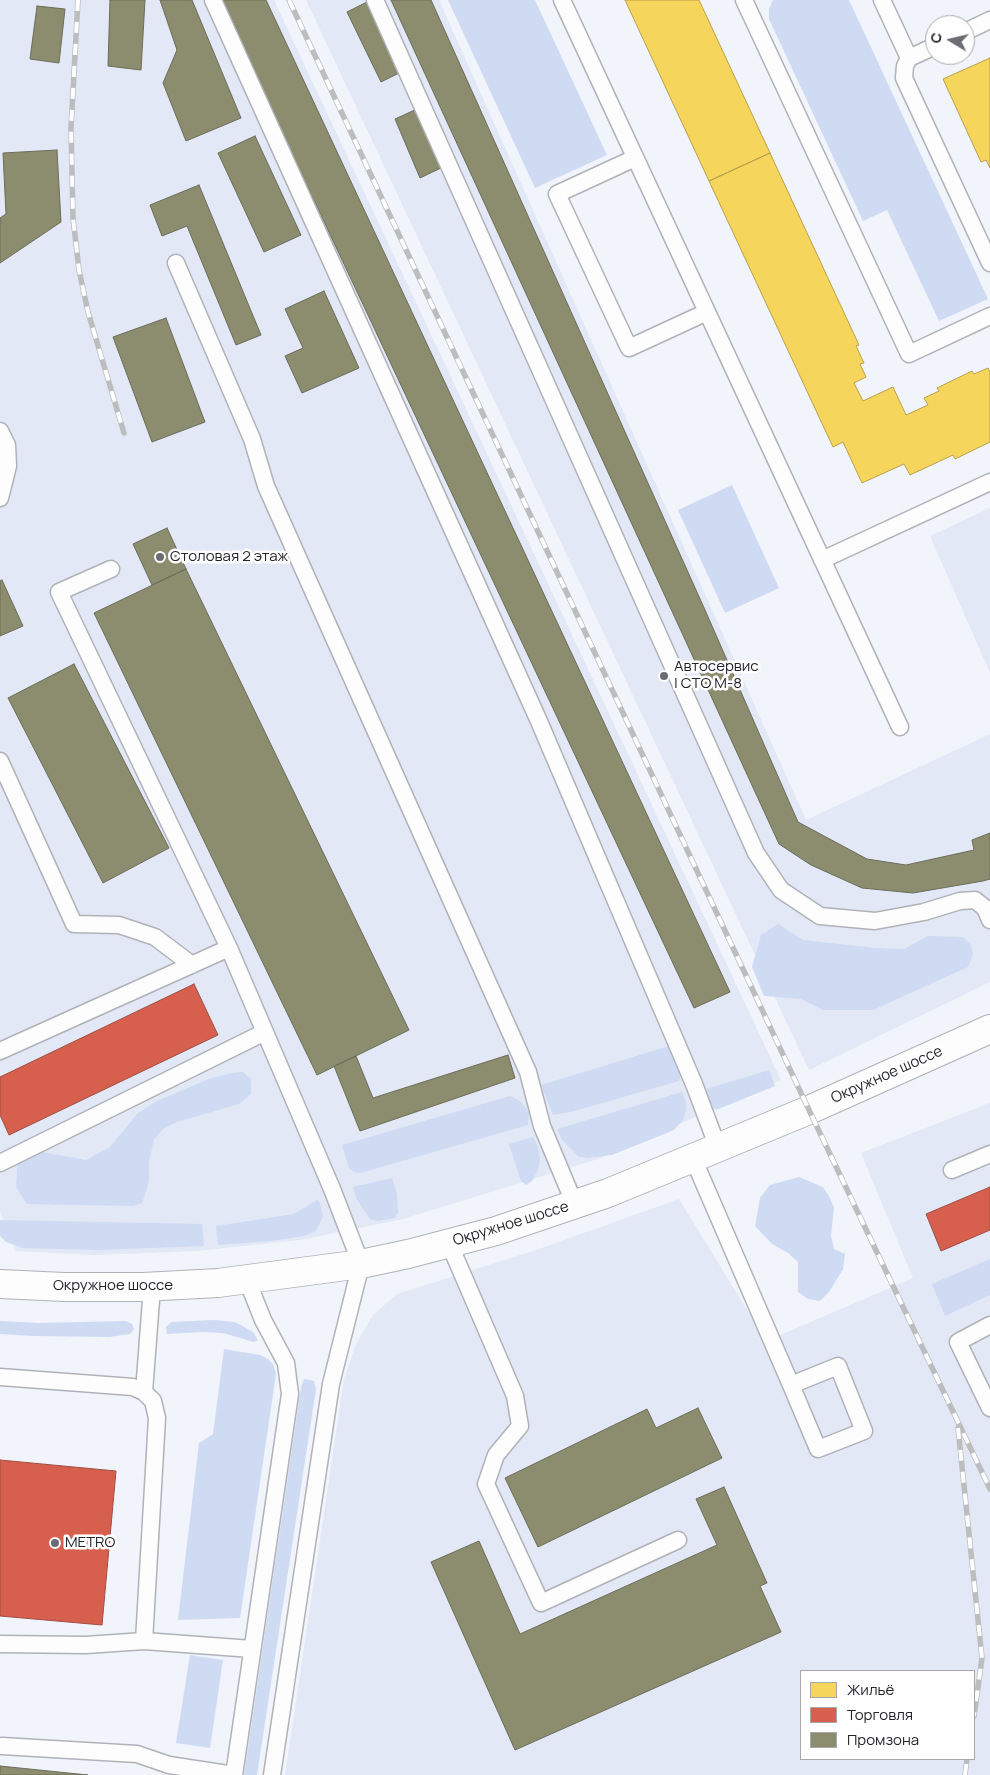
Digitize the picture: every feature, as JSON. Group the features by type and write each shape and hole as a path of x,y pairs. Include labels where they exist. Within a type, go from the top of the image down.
{"main road":[{"name":"Окружное шоссе","path":"0,1284 64,1287 152,1287 247,1280 360,1264 496,1231 608,1194 809,1110 990,1030"}],"lane":[{"path":"212,0 538,720 694,1084 718,1148"},
{"path":"375,0 752,844 766,868 781,890 820,916 875,921 924,912 960,901 975,900 988,912"},
{"path":"562,0 900,727"},
{"path":"744,0 909,354 990,316"},
{"path":"882,0 909,58"},
{"path":"975,27 990,20"},
{"path":"925,51 909,58 905,66 904,78 990,263"},
{"path":"635,158 557,194 629,348 707,312"},
{"path":"176,263 252,439 266,486 528,1072 542,1126 575,1205"},
{"path":"0,431 8,445 8,466 0,498"},
{"path":"822,560 990,482"},
{"path":"111,569 60,592 229,948 332,1189 360,1264 331,1384 272,1775"},
{"path":"0,761 74,924 119,925 155,937 192,965"},
{"path":"0,1051 229,948"},
{"path":"0,1163 265,1032"},
{"path":"952,1170 990,1154"},
{"path":"693,1158 818,1449 864,1430 838,1366 791,1385"},
{"path":"449,1243 515,1396 520,1426 496,1455 486,1484 541,1603 678,1540"},
{"path":"2,1746 137,1754 169,1765 234,1775 290,1394 286,1363 262,1320 247,1280"},
{"path":"144,1392 152,1287"},
{"path":"990,1325 958,1342 990,1408"},
{"path":"0,1377 134,1387 144,1392 153,1402 157,1418 144,1641"},
{"path":"0,1644 86,1646 144,1641 252,1649"}],"shaded area":[{"path":"0,0 274,0 781,1080 598,1159 403,1219 300,1240 197,1251 92,1255 16,1251 0,1211"},
{"path":"306,0 439,0 806,820 990,734 990,982 809,1070"},
{"path":"448,0 535,0 607,155 535,188"},
{"path":"773,0 849,0 988,299 939,321 887,210 863,221 769,19 769,9"},
{"path":"732,485 779,588 725,613 678,510"},
{"path":"990,508 990,673 930,536"},
{"path":"778,924 803,940 876,948 904,949 928,936 963,937 971,945 973,954 968,967 873,1010 823,1010 801,999 764,996 752,967 761,935"},
{"path":"669,1046 678,1062 681,1075 679,1081 571,1112 553,1115 541,1085"},
{"path":"769,1070 775,1086 716,1110 709,1101 706,1089"},
{"path":"243,1072 251,1079 251,1094 239,1104 177,1122 163,1129 154,1139 149,1162 149,1182 142,1203 133,1206 27,1204 16,1187 18,1158 31,1150 86,1160 110,1147 138,1113 157,1101 209,1079"},
{"path":"682,1092 686,1102 686,1110 683,1120 674,1130 612,1155 588,1158 579,1157 562,1140 557,1129"},
{"path":"510,1096 520,1101 527,1109 529,1113 528,1125 360,1173 354,1172 349,1168 342,1145"},
{"path":"990,1103 990,1775 285,1775 344,1379 356,1344 373,1315 397,1294 536,1250 679,1199 766,1341 913,1278 861,1153"},
{"path":"533,1137 538,1147 540,1160 538,1170 532,1181 526,1185 521,1181 509,1144"},
{"path":"799,1177 823,1187 830,1198 834,1208 831,1236 834,1249 845,1254 843,1269 829,1292 820,1301 808,1299 798,1292 798,1262 788,1253 772,1244 755,1226 760,1198 770,1185"},
{"path":"392,1178 397,1193 398,1213 395,1218 378,1221 370,1219 356,1198 353,1187"},
{"path":"317,1200 320,1203 323,1216 316,1231 304,1236 271,1241 218,1245 216,1226 294,1214"},
{"path":"0,1220 202,1224 204,1246 100,1250 23,1248 6,1242 0,1236"},
{"path":"990,1259 990,1295 945,1316 932,1284"},
{"path":"213,1320 235,1322 253,1332 258,1340 254,1342 223,1333 167,1334 166,1327 172,1322"},
{"path":"0,1321 39,1323 126,1321 132,1324 134,1329 130,1334 109,1337 32,1336 0,1334"},
{"path":"224,1349 260,1355 273,1364 276,1374 240,1618 178,1620 199,1443 213,1434"},
{"path":"304,1379 314,1381 316,1389 257,1775 244,1775 301,1387"},
{"path":"190,1655 223,1660 210,1748 176,1743"}],"building: Жильё":[{"path":"625,0 699,0 770,153 709,181"},
{"path":"990,58 990,168 986,160 981,162 943,79"},
{"path":"770,153 859,345 856,346 864,363 860,364 866,377 854,383 863,401 893,387 906,415 928,405 924,398 939,391 937,388 972,371 974,374 988,368 990,372 990,442 955,459 953,455 910,475 904,464 862,483 843,442 833,447 709,181"}],"building: Торговля":[{"path":"194,984 218,1035 9,1135 0,1115 0,1077"},
{"path":"990,1187 990,1230 941,1251 926,1214"},
{"name":"METRO","path":"0,1460 116,1471 102,1625 0,1616"}],"building: Промзона":[{"path":"110,0 145,0 141,70 108,66"},
{"path":"160,0 192,0 241,118 186,141 163,83 177,50"},
{"path":"223,0 266,0 730,992 694,1008 287,143"},
{"path":"391,0 431,0 705,610 798,822 867,859 906,865 974,850 972,840 990,833 990,879 913,893 862,888 811,865 779,844"},
{"path":"367,2 401,72 381,82 347,12"},
{"path":"37,6 65,9 59,63 30,59"},
{"path":"417,109 443,167 420,178 395,119"},
{"path":"255,136 301,235 264,252 218,153"},
{"path":"57,150 61,222 0,263 0,218 6,214 3,153"},
{"path":"199,185 261,335 236,345 187,226 162,236 150,205"},
{"path":"324,291 359,368 302,393 285,356 303,348 285,309"},
{"path":"166,318 205,422 152,442 113,337"},
{"name":"Столовая 2 этаж","path":"167,528 186,569 152,585 133,544"},
{"path":"186,569 409,1030 317,1075 94,613"},
{"path":"2,580 23,626 0,636 0,581"},
{"path":"74,664 169,848 103,883 8,698"},
{"path":"508,1055 515,1078 360,1131 334,1066 356,1056 373,1098"},
{"path":"698,1408 722,1458 538,1547 505,1478 647,1409 656,1428"},
{"path":"724,1487 767,1583 760,1586 781,1632 515,1750 431,1562 479,1541 520,1634 717,1545 696,1499"},
{"path":"0,1766 88,1775 0,1775"}],"railway":[{"path":"78,0 71,128 73,218 79,270 88,312 124,433"},
{"path":"289,0 809,1110 990,1489"},
{"path":"958,1428 982,1658 975,1709"},
{"path":"965,1775 967,1760"}],"place":[{"name":"Столовая 2 этаж","path":"160,557"},
{"name":"Автосервис | СТО М-8","path":"664,676"},
{"name":"METRO","path":"55,1543"}]}
